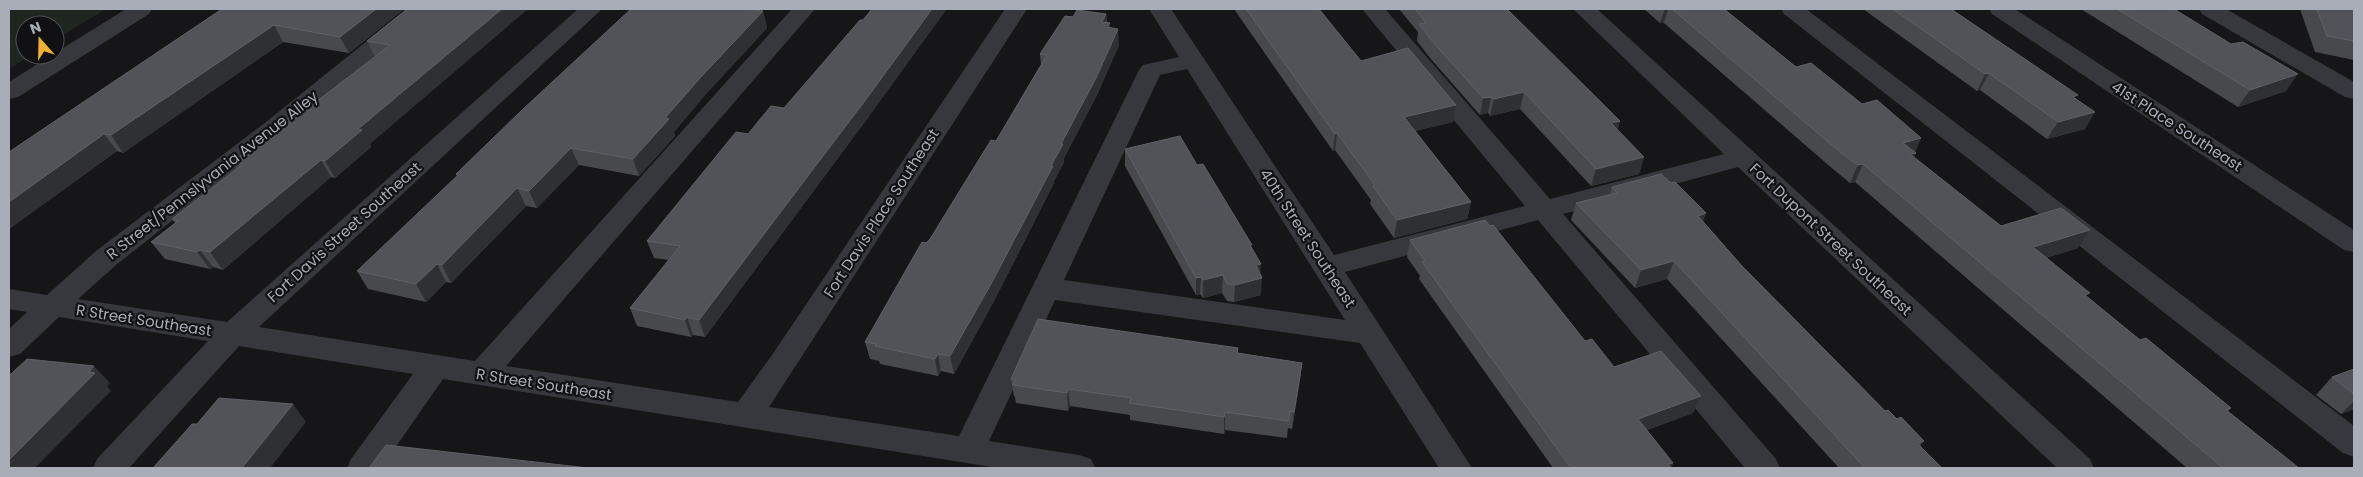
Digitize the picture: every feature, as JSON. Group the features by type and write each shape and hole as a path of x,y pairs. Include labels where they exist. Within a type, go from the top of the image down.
{"street":[{"path":"9,92 142,9"},
{"name":"R Street/Pennslyvania Avenue Alley","path":"9,346 106,258 275,127 420,9"},
{"name":"Fort Davis Street Southeast","path":"109,468 232,334 591,9"},
{"path":"481,374 804,9"},
{"name":"Fort Davis Place Southeast","path":"745,416 783,363 1016,9"},
{"name":"40th Street Southeast","path":"1160,9 1456,468"},
{"path":"1373,9 1764,468"},
{"name":"Fort Dupont Street Southeast","path":"1584,9 2078,468"},
{"path":"1792,9 2354,444"},
{"name":"41st Place Southeast","path":"2000,9 2354,242"},
{"path":"2210,9 2354,92"},
{"path":"968,451 1151,70 1194,61"},
{"path":"1327,267 1743,157"},
{"path":"1046,288 1370,334"},
{"name":"R Street Southeast","path":"9,299 1079,468"},
{"path":"363,468 436,366"}],"shaded area":[{"path":"9,9 106,9 65,34 65,15 15,15 15,65 9,69"}],"building":[{"path":"222,9 376,9 340,37 274,25 111,135 104,134 9,202 9,152"},
{"path":"407,9 502,9 358,129 362,130 325,161 321,160 210,252 200,250 197,252 151,242 178,221 172,219 243,164 232,162 294,114 299,115 390,45 367,41"},
{"path":"631,9 746,9 763,11 700,78 665,118 669,119 633,159 571,148 529,191 517,188 442,265 437,264 416,284 357,271 458,175 456,174 522,110"},
{"path":"872,9 932,9 699,320 687,317 685,320 630,308 680,246 647,241 736,132 748,134 771,106 784,108 860,20 863,20"},
{"path":"1246,9 1319,9 1361,61 1408,48 1456,105 1404,117 1471,202 1397,220 1373,186 1375,185 1337,133 1335,134"},
{"path":"1415,9 1507,9 1620,121 1611,123 1644,157 1596,169 1524,92 1494,99 1491,97 1483,98 1419,24 1426,23"},
{"path":"1672,9 1724,9 1796,67 1811,63 1862,104 1877,100 1921,138 1903,143 1916,153 1910,154 2001,226 2061,208 2090,230 2033,247 2090,293 2085,295 2140,340 2146,338 2231,408 2226,410 2299,468 2223,468 1863,164 1858,165 1840,152"},
{"path":"1893,9 1951,9 2078,95 2073,97 2095,112 2058,122 1989,73 1985,74"},
{"path":"2117,9 2174,9 2231,44 2243,42 2298,74 2250,90"},
{"path":"2317,9 2354,9 2354,41 2327,36"},
{"path":"1077,10 1106,14 1102,22 1110,23 1107,27 1118,29 1096,78 1061,144 1063,144 1051,166 1053,166 991,284 950,356 938,354 935,359 875,346 877,344 865,342 922,242 926,243 930,239 991,140 996,141 1047,55 1040,54 1065,16 1073,17"},
{"path":"1180,136 1197,165 1203,164 1252,245 1250,245 1261,264 1256,265 1262,278 1235,285 1227,284 1223,275 1203,280 1201,277 1196,278 1125,149"},
{"path":"1661,174 1671,183 1675,182 1706,213 1698,216 1742,266 1885,411 1888,410 1897,419 1901,417 1924,441 1918,444 1942,468 1865,468 1674,261 1641,270 1576,203 1617,193 1612,187"},
{"path":"1485,220 1490,226 1493,225 1585,341 1592,339 1614,367 1661,351 1701,396 1638,419 1673,463 1668,464 1671,468 1571,468 1422,262 1425,261 1410,240"},
{"path":"1038,319 1238,348 1237,353 1302,363 1294,412 1290,411 1288,421 1225,412 1224,417 1129,403 1131,398 1068,389 1067,393 1013,385 1015,380 1011,379"},
{"path":"27,359 94,366 89,372 95,373 9,460 9,374"},
{"path":"2354,369 2354,394 2332,377"},
{"path":"219,398 293,404 242,468 153,468 192,424 197,424"},
{"path":"386,445 588,468 369,468"}]}
